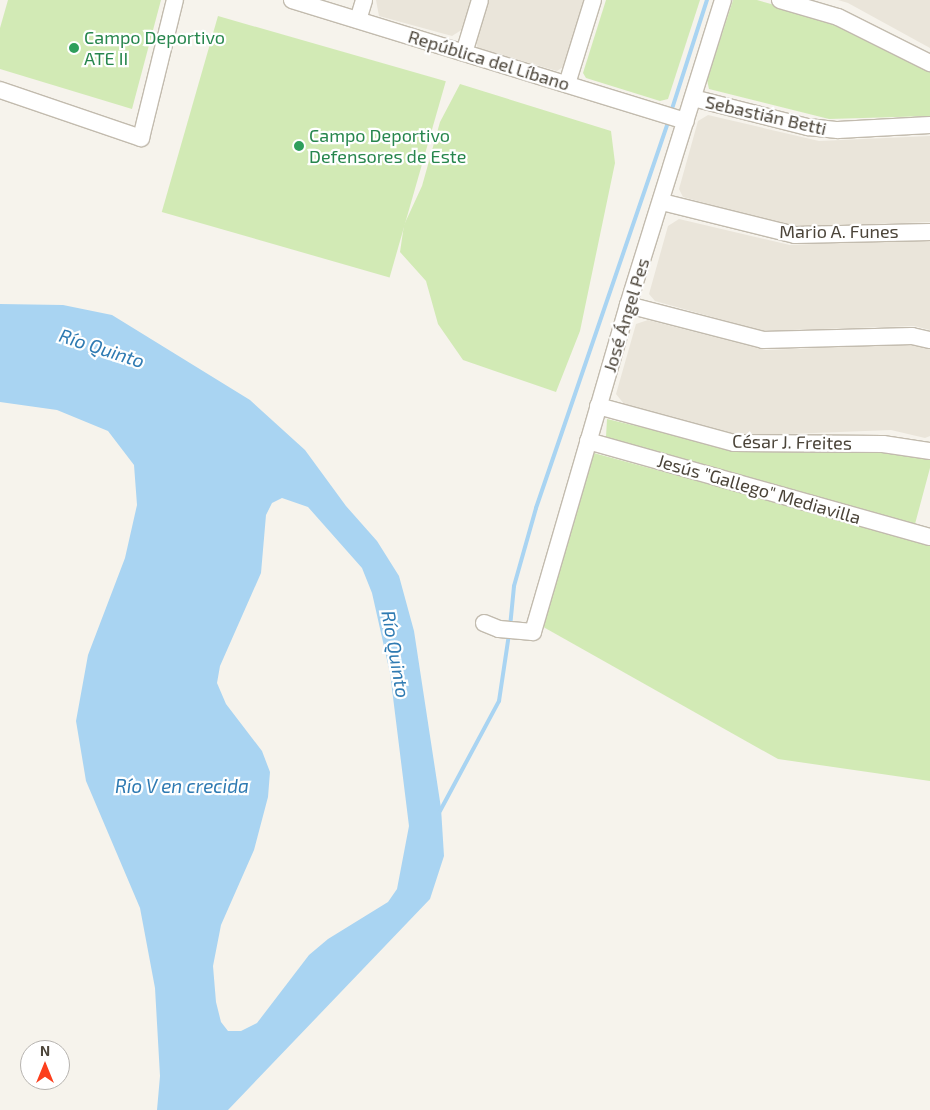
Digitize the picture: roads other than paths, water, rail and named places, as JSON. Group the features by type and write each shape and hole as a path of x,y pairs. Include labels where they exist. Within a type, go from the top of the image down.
{"street":[{"path":"0,90 141,138 175,0"},
{"name":"República del Líbano","path":"292,0 686,121"},
{"path":"358,20 364,0"},
{"path":"464,52 480,0"},
{"path":"567,84 593,0"},
{"name":"José Ángel Pes","path":"492,626 529,632 723,0"},
{"path":"780,0 838,17 930,64"},
{"name":"Sebastián Betti","path":"693,98 808,127 838,130 930,126"},
{"name":"Mario A. Funes","path":"662,202 769,231 795,235 930,232"},
{"path":"628,305 763,340 912,336 930,340"},
{"name":"César J. Freites","path":"598,406 734,443 883,444 930,451"},
{"name":"Jesús \"Gallego\" Mediavilla","path":"588,442 930,537"}],"water":[{"name":"Río V en crecida","path":"0,304 63,305 112,315 250,400 305,450 346,506 377,541 399,576 414,631 441,808 444,856 430,899 228,1110 157,1110 160,1076 155,988 140,908 86,781 76,721 88,655 125,558 137,505 134,465 108,431 57,410 0,402","holes":["282,498 308,507 362,568 372,593 390,673 409,826 397,889 388,902 328,939 309,955 257,1023 241,1031 228,1031 221,1022 216,1002 213,966 221,925 254,850 268,797 270,772 262,751 226,704 217,683 220,666 261,573 266,515 272,503"]}],"waterway":[{"path":"671,112 707,0"},
{"path":"510,627 514,586 536,508 669,119"},
{"path":"440,811 499,701 509,634"}],"place":[{"name":"Campo Deportivo ATE II","path":"74,48"},
{"name":"Campo Deportivo Defensores de Este","path":"299,146"}],"water label":[{"name":"Río Quinto","path":"102,348"},
{"name":"Río Quinto","path":"396,654"}]}
